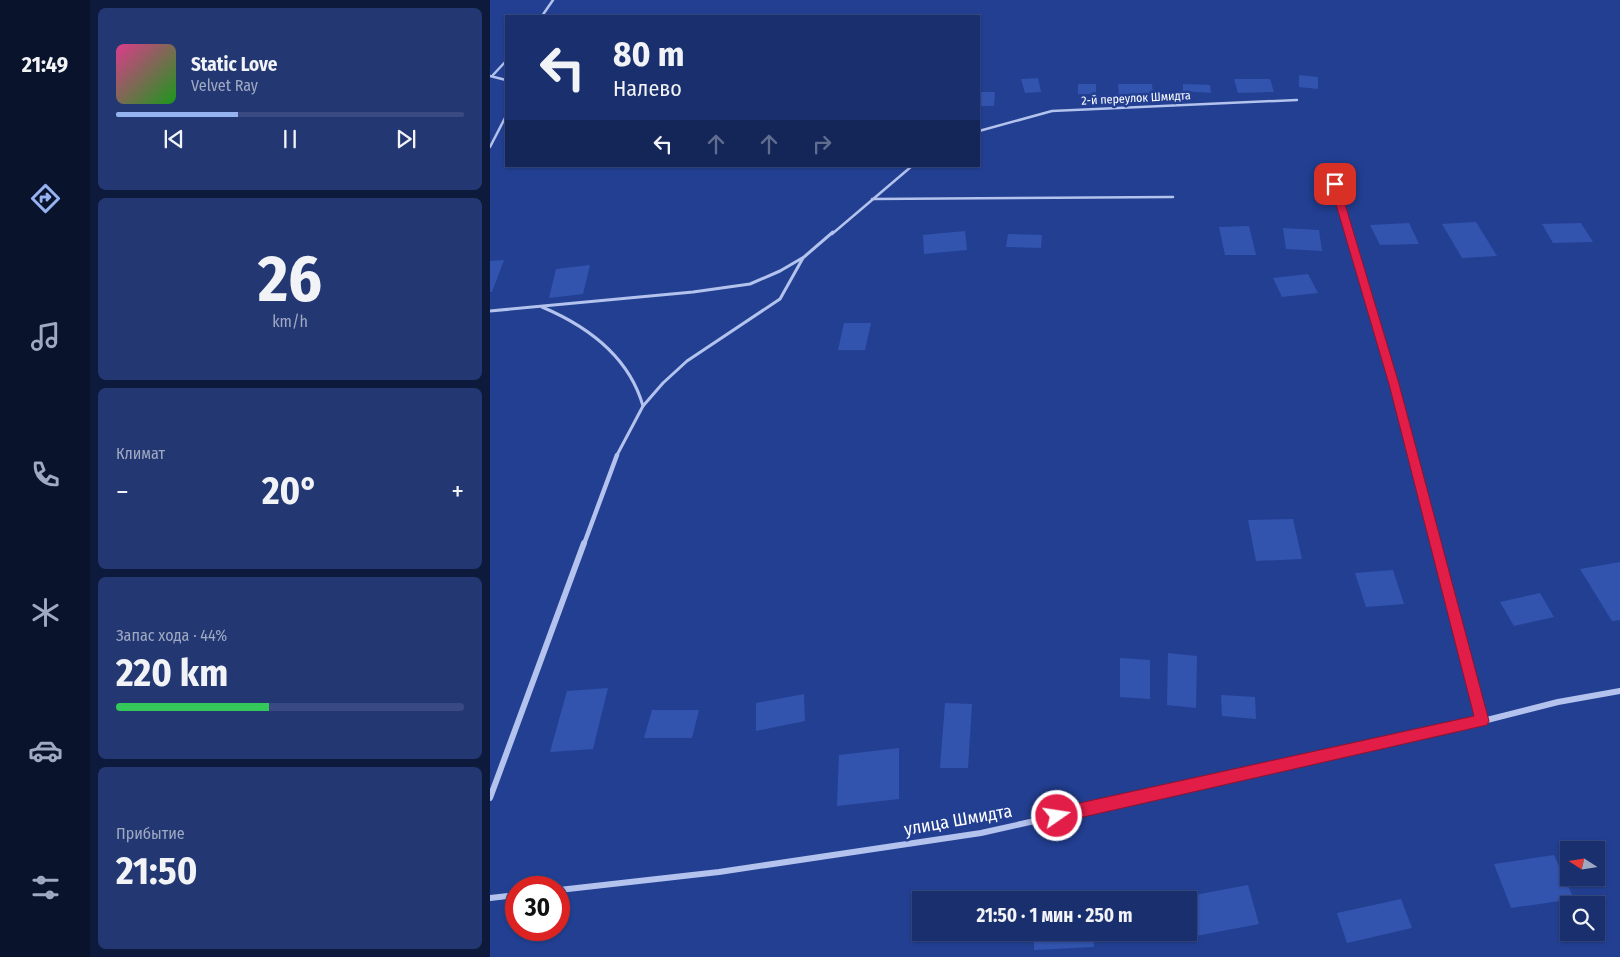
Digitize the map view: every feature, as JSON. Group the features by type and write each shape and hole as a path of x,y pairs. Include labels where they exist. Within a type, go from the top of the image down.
{"street":[{"path":"490,798 617,455"},
{"name":"улица Шмидта","path":"570,889 719,872 981,833 1482,721 1558,702 1620,692"},
{"path":"490,898 505,896"}],"lane":[{"path":"543,15 553,0"},
{"path":"505,62 492,76 505,80"},
{"name":"2-й переулок Шмидта","path":"980,131 1052,111 1297,100"},
{"path":"490,147 505,118"},
{"path":"490,311 693,292 750,284 780,271 804,257 911,167"},
{"path":"1335,184 1394,384 1482,721"},
{"path":"872,199 1173,197"},
{"path":"617,455 642,406 663,382 687,360 780,299 804,257"},
{"path":"539,306 561,314 612,351 641,393 642,406"}],"building":[{"path":"1299,75 1318,77 1318,89 1299,87"},
{"path":"1038,78 1041,92 1025,93 1021,79"},
{"path":"1234,79 1270,79 1274,92 1238,93"},
{"path":"1078,84 1096,84 1096,94 1078,94"},
{"path":"1118,84 1152,84 1153,95 1119,95"},
{"path":"1183,84 1210,85 1211,93 1183,91"},
{"path":"980,92 995,92 994,106 980,106"},
{"path":"1476,222 1497,256 1462,258 1442,224"},
{"path":"1409,223 1419,244 1380,245 1370,225"},
{"path":"1581,223 1593,242 1553,243 1542,224"},
{"path":"1249,226 1256,255 1225,255 1219,227"},
{"path":"1283,228 1319,230 1322,251 1286,249"},
{"path":"965,231 967,250 924,254 923,235"},
{"path":"1008,234 1042,235 1041,248 1006,247"},
{"path":"504,260 492,292 490,292 490,261"},
{"path":"590,265 583,294 549,298 556,269"},
{"path":"1308,274 1318,293 1282,297 1273,278"},
{"path":"844,323 871,323 865,350 838,350"},
{"path":"1293,519 1302,559 1256,561 1248,520"},
{"path":"1620,562 1620,620 1612,621 1580,569"},
{"path":"1393,570 1404,604 1366,607 1355,573"},
{"path":"1540,593 1554,617 1514,626 1500,602"},
{"path":"1168,653 1197,656 1196,708 1167,705"},
{"path":"1120,658 1150,660 1150,699 1120,697"},
{"path":"608,688 593,749 550,752 567,691"},
{"path":"804,694 805,721 756,731 756,703"},
{"path":"1221,695 1255,697 1256,719 1222,716"},
{"path":"945,703 972,704 968,768 940,768"},
{"path":"652,710 699,710 692,738 644,738"},
{"path":"899,748 899,799 837,806 839,755"},
{"path":"1554,855 1560,868 1560,886 1568,886 1573,896 1560,896 1560,901 1511,908 1494,864"},
{"path":"1248,885 1259,924 1197,936 1197,895"},
{"path":"1401,899 1412,928 1347,943 1337,913"},
{"path":"1034,941 1094,941 1094,947 1034,950"}],"route":[{"path":"1057,816 1482,721 1394,384 1335,184"}]}
